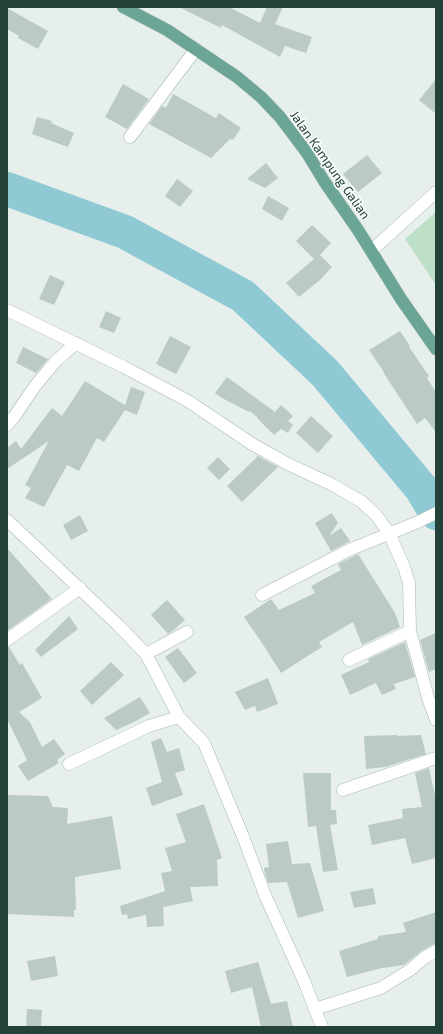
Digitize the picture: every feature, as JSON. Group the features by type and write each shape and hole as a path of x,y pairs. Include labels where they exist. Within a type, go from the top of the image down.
{"main road":[{"name":"Jalan Kampung Galian","path":"123,7 167,30 237,77 262,97 280,117 307,153 324,182 358,230 401,299 436,349"}],"street":[{"path":"130,137 196,49"},
{"path":"371,250 436,192"},
{"path":"7,310 124,367 188,401 252,444 288,464 333,485 362,502 376,515 389,533 404,567 409,583 410,631 428,698 436,720"},
{"path":"7,425 35,386 55,362 76,344"},
{"path":"262,595 348,550 418,522 436,513"},
{"path":"7,520 80,588 146,654 179,717 204,742 244,839 265,895 322,1027"},
{"path":"7,640 80,588"},
{"path":"350,660 410,631"},
{"path":"146,654 187,632"},
{"path":"69,764 149,726 179,717"},
{"path":"343,790 436,758"},
{"path":"315,1009 381,988 410,970 424,958 436,951"}],"green space":[{"path":"436,212 436,285 405,239"}],"building":[{"path":"179,7 229,7 260,23 267,7 283,7 275,24 312,37 306,53 285,46 280,57 222,25 221,28"},
{"path":"7,8 48,31 38,49 18,38 19,36 7,29"},
{"path":"436,79 436,114 419,100"},
{"path":"123,84 149,99 127,129 105,117"},
{"path":"173,94 216,118 219,113 241,128 233,140 230,139 211,158 149,124 162,106 166,108"},
{"path":"37,117 52,121 51,123 74,133 68,147 32,134"},
{"path":"367,155 382,173 358,192 343,174"},
{"path":"266,163 278,178 265,188 247,179"},
{"path":"177,179 193,191 180,207 165,196"},
{"path":"268,196 289,208 282,221 262,209"},
{"path":"312,225 331,243 320,255 332,267 320,280 299,297 286,283 314,259 296,241"},
{"path":"50,275 65,282 54,305 39,299"},
{"path":"106,311 121,318 114,333 99,327"},
{"path":"400,331 429,376 427,378 436,392 436,432 425,418 417,424 369,350"},
{"path":"170,336 191,347 176,374 156,364"},
{"path":"23,347 48,359 36,373 16,363"},
{"path":"227,377 275,412 281,405 293,416 288,421 293,425 288,433 281,429 274,435 250,411 249,412 215,393"},
{"path":"85,381 125,405 131,387 145,392 137,415 125,410 104,442 97,438 79,471 67,465 44,507 25,498 31,488 25,485 49,441 7,469 7,448 16,441 21,449 52,408 62,416"},
{"path":"311,416 333,436 318,453 296,433"},
{"path":"258,456 278,467 242,502 227,486"},
{"path":"218,457 230,469 219,480 207,468"},
{"path":"332,513 338,523 329,536 341,528 350,541 331,551 315,523"},
{"path":"80,515 88,531 71,540 63,525"},
{"path":"7,548 52,599 7,631"},
{"path":"358,554 395,613 400,627 362,645 353,622 319,642 322,647 281,673 244,617 271,599 279,610 315,593 311,586 341,570 338,564"},
{"path":"167,600 185,620 168,634 151,615"},
{"path":"69,616 78,629 41,657 35,650"},
{"path":"436,633 436,669 429,672 420,640"},
{"path":"405,642 415,677 394,684 396,689 382,695 376,683 350,695 341,675 369,662 368,659"},
{"path":"7,647 9,647 20,665 22,663 42,698 19,712 30,722 42,747 54,739 65,754 57,760 59,763 28,781 18,766 27,760 7,721"},
{"path":"178,648 197,673 184,683 165,657"},
{"path":"111,662 124,675 92,705 80,691"},
{"path":"268,678 278,704 257,712 255,706 245,710 235,692"},
{"path":"140,697 150,713 116,730 104,718"},
{"path":"421,735 426,754 385,767 366,769 364,736"},
{"path":"161,738 167,752 179,748 185,770 175,773 183,795 152,806 146,788 162,782 151,742"},
{"path":"429,768 436,800 436,858 412,864 405,838 372,845 368,825 403,818 402,809 422,807 415,773"},
{"path":"303,773 331,773 331,810 336,810 337,824 330,825 338,870 323,872 316,826 308,827"},
{"path":"7,795 48,796 53,807 68,808 67,824 112,816 121,869 75,877 76,910 74,910 74,917 7,914"},
{"path":"204,804 222,858 217,860 218,886 190,887 193,901 163,907 164,926 147,927 146,915 128,919 127,914 122,915 120,906 165,891 161,873 172,871 165,848 186,842 176,814"},
{"path":"288,841 292,864 310,863 324,911 298,918 287,882 268,883 264,870 264,868 269,867 266,844"},
{"path":"373,888 376,904 354,908 350,892"},
{"path":"436,912 436,944 420,952 404,965 382,968 347,977 339,951 378,939 378,936 406,932 403,923"},
{"path":"55,956 58,976 31,981 27,961"},
{"path":"258,962 271,1004 287,1001 293,1027 261,1027 252,987 231,993 225,971"},
{"path":"27,1009 42,1010 41,1027 26,1027"}],"waterway":[{"path":"7,189 125,232 243,296 325,373 421,488 436,513"}]}
